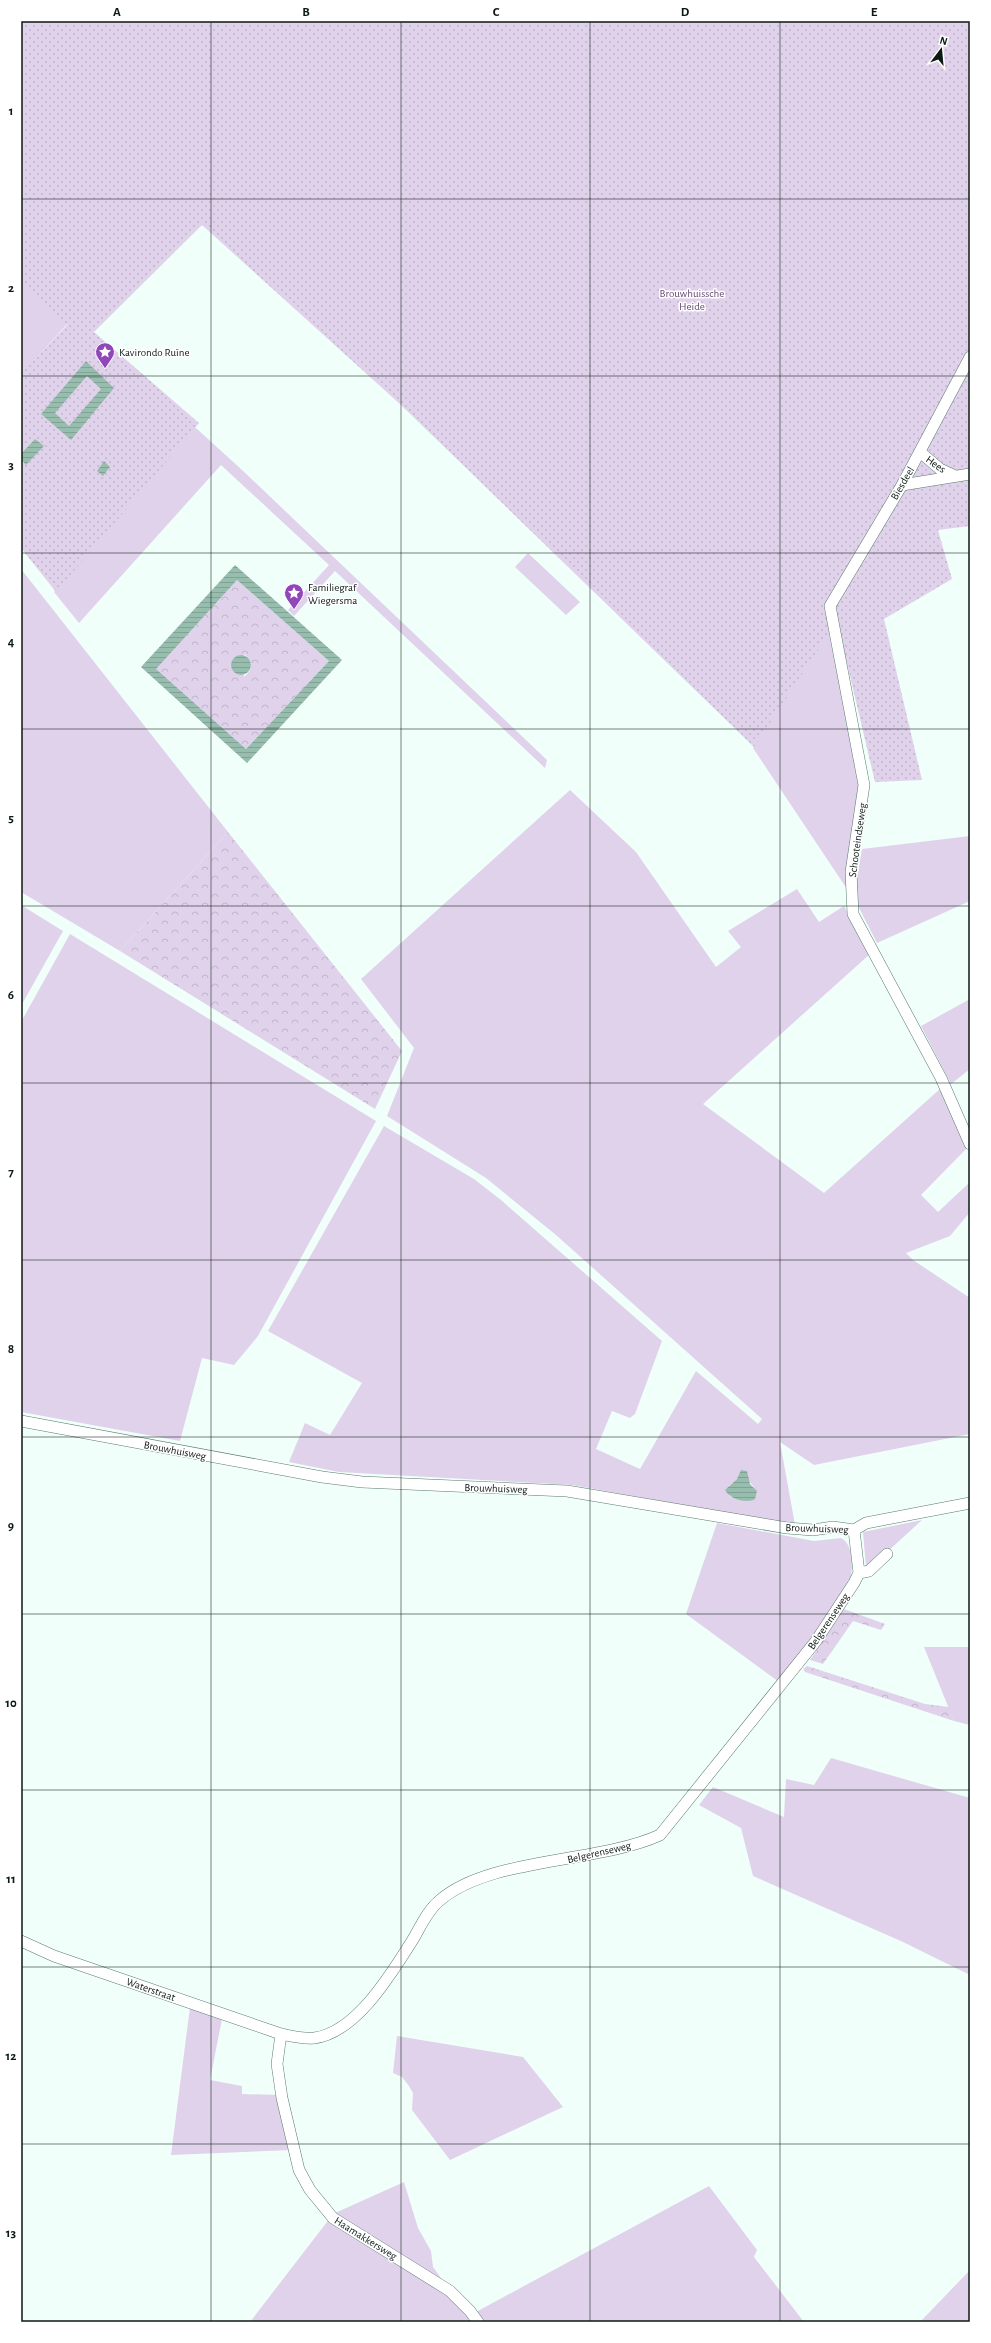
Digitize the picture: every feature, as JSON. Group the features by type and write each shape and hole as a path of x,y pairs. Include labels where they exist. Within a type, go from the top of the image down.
{"street":[{"name":"Biesdeel","path":"830,606 902,485 970,357"},
{"name":"Hees","path":"920,452 940,469 953,475"},
{"name":"Hees","path":"902,485 953,475 970,474"},
{"name":"Schooteindseweg","path":"830,606 864,785 851,872 853,914 941,1078 970,1144"},
{"name":"Brouwhuisweg","path":"21,1421 289,1472 362,1482 567,1491 787,1528 813,1530 833,1528 854,1530 866,1523 970,1503"},
{"path":"854,1530 859,1573 869,1571 887,1554"},
{"name":"Belgerenseweg","path":"281,2034 312,2038 338,2030 349,2022 397,1966 438,1902 467,1884 511,1870 580,1857 644,1842 660,1835 816,1641 859,1573"},
{"name":"Waterstraat","path":"21,1941 54,1956 281,2034"},
{"name":"Haamakkersweg","path":"281,2034 277,2064 282,2098 299,2170 310,2190 333,2218 450,2291 470,2311 478,2322"}],"green space":[{"name":"Brouwhuissche Heide","path":"21,21 970,21 970,526 938,530 952,579 884,619 922,780 875,782 837,621 754,747 401,405 202,225 94,332 199,423 56,592 21,548 21,374 67,325 21,281"},
{"path":"21,269 241,469 547,760 545,768 335,571 294,616 288,610 329,565 221,465 79,623 54,592 72,571 67,324 21,375"},
{"path":"528,553 580,602 566,615 515,567"},
{"path":"21,569 228,832 120,951 21,892"},
{"path":"237,580 329,661 246,749 155,669","holes":["244,654 251,663 251,668 244,677"]},
{"path":"824,624 827,624 860,780 847,889 753,748"},
{"path":"570,790 636,852 716,967 741,947 728,931 797,889 819,922 844,906 870,954 703,1104 824,1193 941,1088 968,1147 921,1195 938,1212 970,1182 970,1212 950,1236 906,1253 913,1260 970,1298 970,1434 814,1465 780,1442 795,1525 572,1485 339,1472 289,1462 305,1423 330,1435 362,1383 268,1331 384,1126 474,1179 501,1200 662,1341 635,1414 630,1418 612,1411 596,1449 640,1469 696,1371 758,1424 762,1419 556,1235 486,1178 387,1116 414,1048 361,979","holes":["737,1479 748,1480 754,1487 746,1501 729,1496 729,1486"]},
{"path":"228,832 402,1051 375,1109 120,951"},
{"path":"970,836 970,901 877,943 856,902 855,891 862,849"},
{"path":"21,905 63,931 21,1006"},
{"path":"70,934 376,1121 258,1336 234,1365 202,1358 180,1441 21,1412 21,1022"},
{"path":"970,999 970,1069 951,1084 921,1026"},
{"path":"922,1520 874,1564 866,1567 863,1532"},
{"path":"717,1523 814,1541 841,1538 849,1547 852,1570 847,1590 779,1682 686,1614"},
{"path":"844,1609 885,1624 881,1630 853,1621 823,1664 810,1660"},
{"path":"924,1647 970,1647 970,1725 954,1721"},
{"path":"807,1666 925,1704 949,1707 954,1721 805,1672 803,1669"},
{"path":"831,1758 970,1798 970,1975 903,1942 753,1876 741,1828 699,1805 713,1787 784,1817 786,1779 814,1785"},
{"path":"190,2007 222,2019 210,2080 242,2086 242,2094 279,2095 291,2150 171,2155"},
{"path":"397,2036 523,2057 563,2107 450,2160 412,2110 413,2093 409,2086 402,2077 393,2073"},
{"path":"404,2182 418,2228 431,2251 433,2267 446,2285 335,2213"},
{"path":"709,2186 757,2250 754,2257 804,2322 483,2322 476,2312"},
{"path":"330,2218 437,2286 476,2322 250,2322"},
{"path":"970,2270 970,2322 920,2322"}],"shaded area":[{"path":"86,361 114,388 71,440 41,414","holes":["87,376 101,389 69,426 55,413"]},
{"path":"35,439 44,446 26,465 21,459 21,454"},
{"path":"104,461 110,467 103,476 97,471"},
{"path":"235,565 342,660 247,763 141,667","holes":["237,580 329,661 246,749 156,669"]},
{"path":"237,655 245,655 251,661 251,669 245,675 237,675 231,669 231,661"},
{"path":"741,1470 747,1471 750,1484 757,1491 755,1499 748,1501 738,1500 730,1496 725,1490 737,1479"}],"place":[{"name":"Kavirondo Ruïne","path":"105,369"},
{"name":"Familiegraf Wiegersma","path":"294,610"}]}
